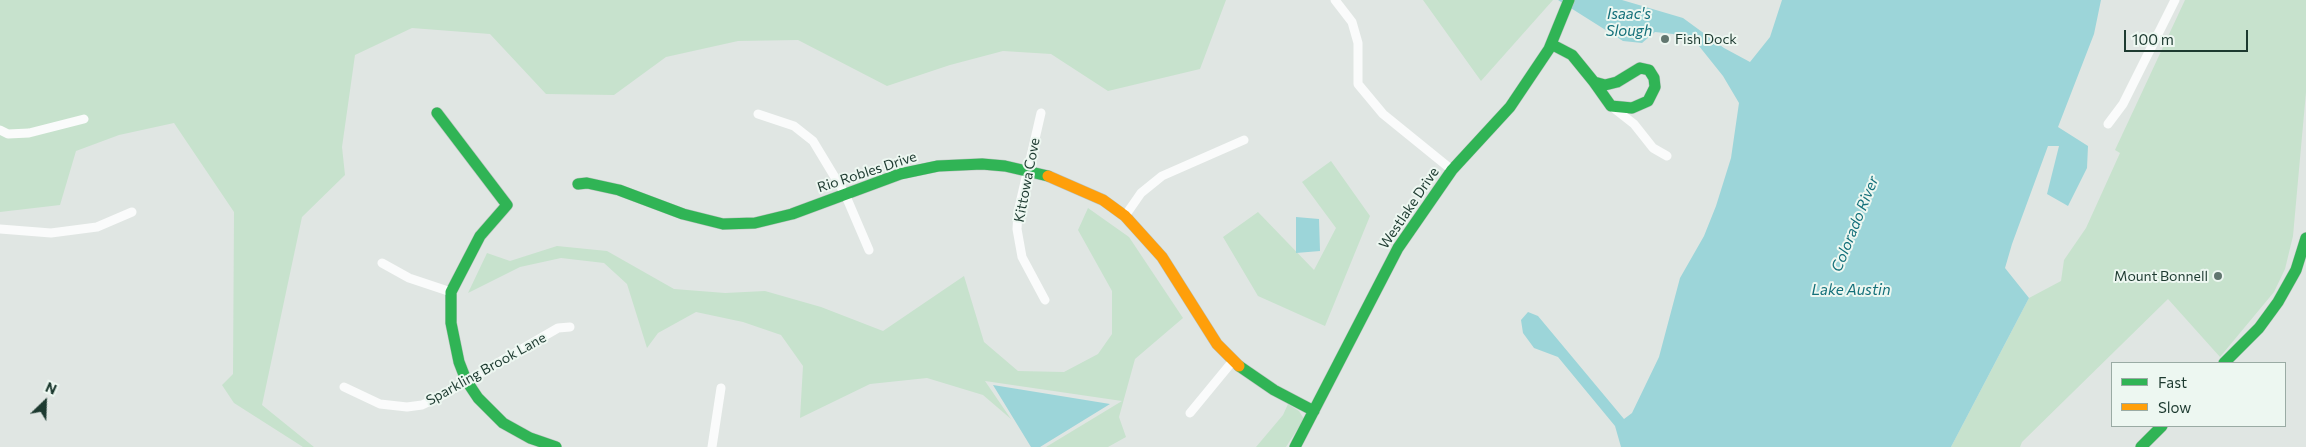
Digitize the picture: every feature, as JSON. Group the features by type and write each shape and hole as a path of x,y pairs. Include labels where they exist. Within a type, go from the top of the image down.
{"street":[{"path":"1335,0 1352,22 1358,43 1358,84 1383,114 1452,170"},
{"path":"2108,124 2123,104 2175,0"},
{"name":"Westlake Drive","path":"1295,447 1398,248 1452,170 1510,107 1551,44 1567,5"},
{"path":"1551,44 1572,54 1611,106 1634,124 1653,148 1666,156"},
{"path":"1594,82 1605,85 1617,82 1640,68 1649,70 1654,78 1655,87 1648,101 1632,108 1611,106"},
{"path":"437,113 507,205 485,230 470,252 451,292 451,323 454,343 466,380 486,407 503,423 530,438 556,447"},
{"path":"758,114 786,123 808,136 845,194 869,250"},
{"name":"Kittowa Cove","path":"1041,114 1018,212 1019,244 1028,271 1045,300"},
{"path":"0,130 8,134 29,133 84,119"},
{"path":"1125,216 1141,193 1162,176 1244,140"},
{"name":"Rio Robles Drive","path":"578,184 587,183 619,190 684,214 723,224 755,223 792,214 900,174 938,166 982,164 1028,170 1079,187 1125,216 1162,257 1217,344 1232,362 1274,390 1314,411"},
{"path":"0,229 51,233 97,227 132,212"},
{"path":"2225,362 2259,328 2278,302 2296,270 2306,238"},
{"path":"382,263 410,278 451,292"},
{"name":"Sparkling Brook Lane","path":"344,387 380,404 407,407 432,401 558,328 570,327"},
{"path":"1190,413 1232,362"},
{"path":"712,447 721,388"},
{"path":"2141,447 2161,427"}],"green space":[{"path":"0,0 1226,0 1200,69 1108,91 1051,54 1003,51 950,65 887,86 798,40 738,41 666,57 614,95 546,94 490,34 412,28 355,55 342,147 345,175 302,217 262,405 314,447 303,447 234,403 222,385 233,374 234,212 174,123 119,135 76,151 60,205 0,212"},
{"path":"1423,0 1553,0 1481,81"},
{"path":"2185,0 2306,0 2306,92 2293,236 2285,269 2274,292 2220,357 2168,299 2022,442 2020,447 1951,447 2029,298 2061,281 2064,260 2086,228 2120,153 2115,150"},
{"path":"1331,161 1370,216 1325,326 1258,296 1223,237 1258,212 1314,270 1336,228 1302,182"},
{"path":"1088,208 1129,237 1183,318 1135,359 1119,417 1126,437 1108,447 1046,447 1122,401 985,381 1011,419 983,395 927,378 870,384 800,418 803,366 781,335 743,322 696,312 658,333 647,348 627,284 604,263 561,258 520,267 468,293 487,253 510,261 557,246 607,251 674,289 725,293 765,291 821,307 883,331 964,276 984,342 1018,371 1064,372 1098,354 1112,334 1112,291 1078,230"},
{"path":"1288,404 1299,411 1304,419 1286,447 1256,447 1283,415"}],"water":[{"name":"Lake Austin","path":"1558,0 1622,0 1683,18 1724,48 1750,62 1770,37 1782,0 2101,0 2094,34 2058,127 2088,146 2087,168 2068,206 2047,194 2059,146 2048,146 2005,268 2029,298 1951,447 1621,447 1615,426 1558,357 1534,348 1523,333 1521,320 1528,312 1538,316 1624,419 1632,413 1659,357 1680,278 1704,236 1716,206 1731,158 1739,103 1723,76 1695,41 1673,34 1655,32 1642,43 1623,41"},
{"path":"1296,217 1319,219 1320,251 1296,253"},
{"path":"993,385 1110,404 1040,447 1031,447"}],"traffic: fast":[{"path":"1295,447 1398,248 1452,170 1510,107 1549,49 1569,0"},
{"path":"1551,44 1572,55 1594,82 1605,85 1617,82 1640,68 1649,70 1654,78 1655,87 1648,101 1632,108 1611,106 1594,82"},
{"path":"437,113 507,205 480,236 451,292 451,323 459,362 466,380 478,398 503,423 530,438 556,447"},
{"path":"578,184 587,183 619,190 683,214 723,224 755,223 792,214 900,174 938,166 982,164 1005,166 1048,176"},
{"path":"2225,362 2259,328 2278,302 2296,270 2306,238"},
{"path":"1239,366 1274,390 1314,411"},
{"path":"2141,447 2161,427"}],"traffic: slow":[{"path":"1048,176 1103,200 1125,216 1162,257 1217,344 1239,366"}],"place":[{"name":"Fish Dock","path":"1665,39"},
{"name":"Mount Bonnell","path":"2218,276"}],"water label":[{"name":"Isaac's Slough","path":"1629,22"},
{"name":"Colorado River","path":"1855,224"}]}
